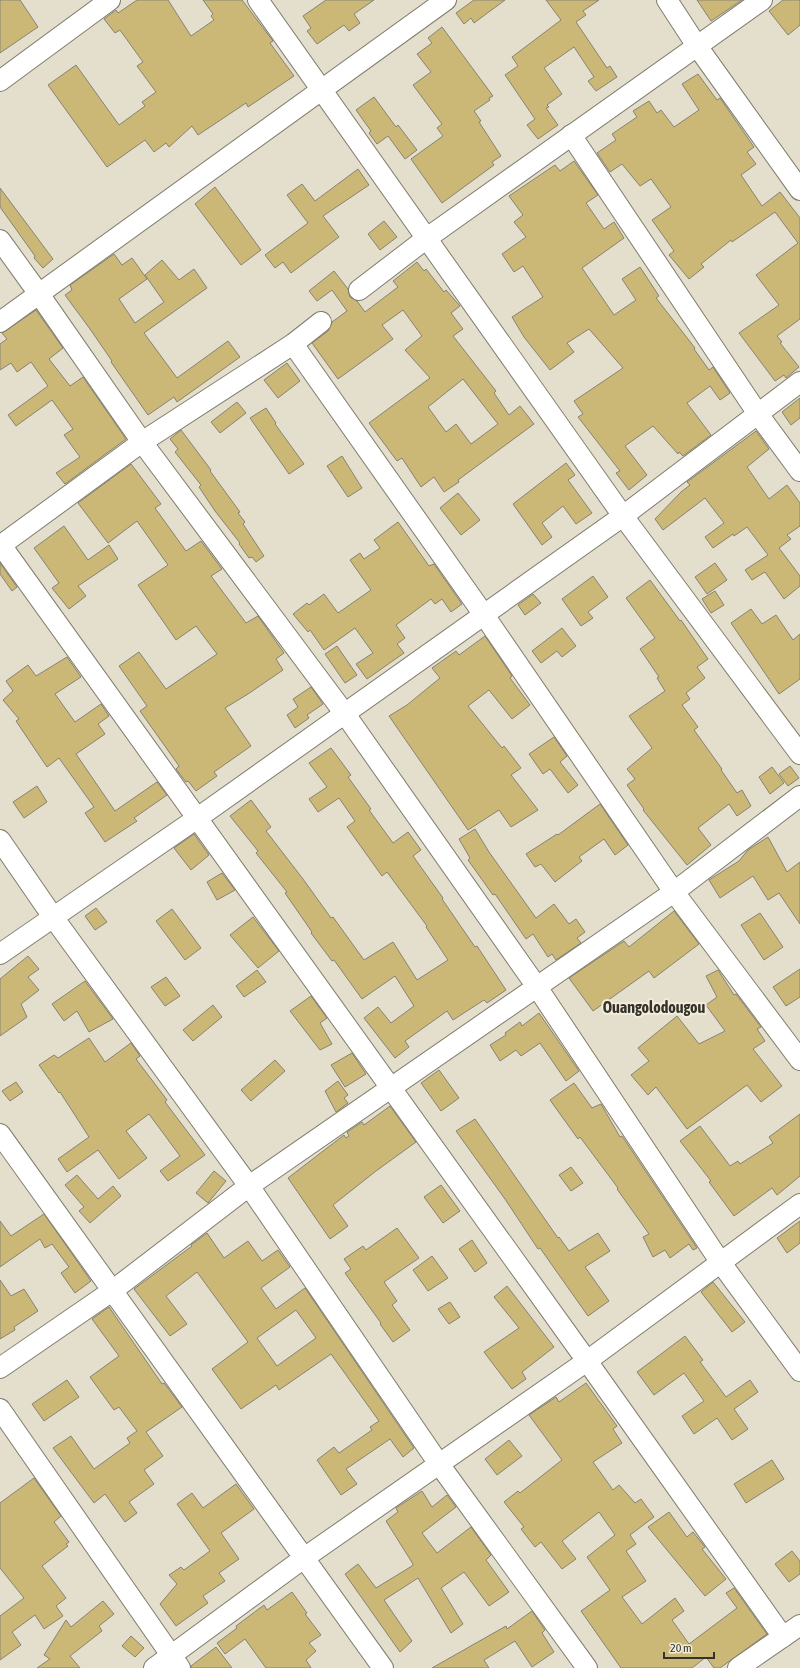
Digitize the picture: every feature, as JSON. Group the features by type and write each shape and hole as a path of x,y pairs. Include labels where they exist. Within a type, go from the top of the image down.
{"street":[{"path":"0,81 110,0"},
{"path":"258,0 623,516 800,754"},
{"path":"0,322 320,89 446,0"},
{"path":"667,0 697,46 800,190"},
{"path":"359,290 427,238 762,0"},
{"path":"572,135 758,414 800,471"},
{"path":"0,240 142,442 345,714 536,987 721,1263 800,1371"},
{"path":"321,322 294,344 142,442 0,546 587,1361 783,1637"},
{"path":"294,344 484,615 674,892 800,1060"},
{"path":"0,954 196,819 623,516 800,382"},
{"path":"0,1368 112,1292 249,1186 390,1087 674,892 800,796"},
{"path":"0,840 53,917 249,1186 439,1464 586,1668"},
{"path":"0,1134 383,1668"},
{"path":"154,1668 176,1662 304,1558 587,1361 800,1204"},
{"path":"0,1409 176,1662"},
{"path":"738,1668 800,1625"}],"building":[{"path":"0,0 20,0 38,27 0,53"},
{"path":"137,0 168,0 191,36 214,20 211,16 213,14 203,0 242,0 273,41 270,43 294,76 248,107 246,103 198,135 192,126 169,147 166,143 154,152 145,140 107,167 48,85 76,65 119,125 145,106 142,102 156,92 137,66 143,62 120,30 115,33 104,19 116,10 118,13"},
{"path":"326,0 374,0 354,14 360,23 349,31 344,25 317,44 307,31 311,28 303,16"},
{"path":"474,0 505,0 474,23 471,18 464,24 456,13"},
{"path":"546,0 599,0 583,11 586,15 576,22 607,68 610,66 617,77 596,91 588,81 594,77 574,47 544,68 562,94 547,105 549,107 546,108 558,125 538,139 527,125 535,119 505,75 518,66 512,57 561,20"},
{"path":"697,0 742,0 711,21"},
{"path":"783,0 800,0 800,25 788,35 769,11"},
{"path":"442,27 493,96 489,98 490,100 474,111 481,121 479,122 501,156 492,162 494,165 442,203 411,159 443,136 437,128 442,124 413,85 431,72 417,54 432,43 428,38"},
{"path":"698,74 717,100 720,98 754,147 747,152 756,164 741,175 762,206 780,192 800,218 800,319 777,336 782,342 780,343 799,367 786,378 784,375 775,381 739,333 779,305 756,275 798,243 775,212 732,242 731,240 701,264 704,267 689,279 669,255 674,251 652,220 671,207 651,179 640,186 622,164 610,172 597,153 616,140 612,134 637,117 633,111 649,101 657,113 661,110 674,127 699,110 682,84"},
{"path":"374,97 396,127 398,125 417,150 405,159 388,136 377,144 369,133 371,131 356,110"},
{"path":"574,161 598,195 586,203 604,229 614,222 624,238 582,268 614,315 636,300 622,279 640,267 659,296 656,298 695,348 694,349 709,370 713,367 730,393 720,400 710,386 687,403 711,435 683,456 679,452 678,454 653,426 625,446 647,475 629,490 616,473 620,471 578,417 583,414 574,401 623,368 589,329 567,343 574,352 550,370 524,337 512,317 543,297 523,266 514,272 502,254 526,237 514,222 523,215 509,196 555,165 560,171"},
{"path":"358,169 369,185 323,216 339,237 291,273 283,262 275,268 265,255 308,223 287,195 302,184 315,201"},
{"path":"215,187 261,250 241,265 195,204"},
{"path":"0,188 53,259 43,268 34,258 35,256 0,207"},
{"path":"384,221 397,237 380,250 368,234"},
{"path":"114,254 122,265 132,258 147,279 119,299 135,323 164,302 145,275 162,260 179,280 194,269 207,288 144,333 177,378 228,341 240,357 177,402 174,397 148,415 90,329 65,295 72,290 70,285"},
{"path":"417,262 424,271 426,269 444,292 446,290 460,306 451,313 463,329 453,336 496,391 494,393 509,415 520,406 534,424 444,492 434,477 421,487 402,458 397,461 369,423 430,378 405,350 422,336 403,310 382,325 393,339 338,379 312,343 328,331 332,322 347,311 332,290 317,301 309,291 334,271 348,289 350,297 357,301 365,312 398,287 393,281","holes":["463,379 498,424 471,444 456,424 446,432 428,407"]},
{"path":"36,310 63,348 49,359 70,386 83,377 126,439 65,484 56,473 80,457 64,435 73,429 52,400 16,426 8,415 48,386 31,362 17,372 11,363 0,370 0,344 7,339 2,333"},
{"path":"287,363 300,381 278,398 264,380"},
{"path":"800,398 800,418 791,425 782,412"},
{"path":"237,402 246,413 220,433 211,422"},
{"path":"266,408 276,423 275,424 304,464 289,474 250,418"},
{"path":"181,430 240,512 238,513 245,522 243,524 264,556 256,562 252,557 249,558 239,544 240,543 215,511 199,487 201,485 175,452 178,449 170,439"},
{"path":"756,431 769,449 747,467 769,499 787,485 800,503 800,526 787,535 791,539 779,548 800,576 800,586 784,599 765,572 752,580 745,570 768,555 747,527 734,536 733,534 713,548 705,537 724,523 705,498 663,530 655,519 681,492 690,485 687,482"},
{"path":"342,456 362,488 348,497 327,466"},
{"path":"566,463 575,475 568,480 592,513 576,524 563,506 542,523 552,537 542,545 513,504"},
{"path":"131,464 161,504 155,508 186,551 201,541 222,569 211,576 246,623 258,616 284,653 276,659 283,670 225,708 251,746 214,772 217,776 196,791 188,781 186,782 176,769 179,766 140,711 147,706 119,666 139,652 166,689 217,654 196,626 176,640 138,585 168,565 137,521 108,543 78,503"},
{"path":"458,493 480,520 461,535 440,508"},
{"path":"398,522 429,566 434,564 462,604 451,612 442,599 435,604 431,599 396,625 405,638 397,644 404,653 367,679 356,664 373,653 355,628 324,650 310,630 308,632 293,614 307,603 309,605 324,594 338,613 371,590 350,560 360,553 364,559 380,548 374,540"},
{"path":"64,526 88,560 109,545 118,559 78,586 86,596 69,609 52,588 59,583 34,548"},
{"path":"0,563 17,587 12,591 0,574"},
{"path":"715,563 727,580 707,594 695,577"},
{"path":"593,576 608,597 588,612 593,618 581,626 562,599"},
{"path":"650,580 680,621 681,620 708,659 697,667 705,678 686,693 690,699 682,705 698,727 694,730 722,769 721,770 737,793 742,790 751,806 737,816 729,804 698,828 711,845 687,865 643,810 644,809 627,785 635,779 627,769 652,748 629,716 665,691 657,678 659,677 640,649 655,638 626,598"},
{"path":"715,591 724,605 711,613 702,599"},
{"path":"533,594 541,603 525,615 518,605"},
{"path":"751,609 762,624 776,615 793,640 800,634 800,679 779,694 731,623"},
{"path":"562,628 576,646 562,657 557,651 541,663 532,651"},
{"path":"485,636 512,676 510,678 530,705 512,719 489,690 468,706 502,748 504,746 521,768 511,775 538,810 511,827 499,810 468,830 389,716 407,705 440,678 432,668 456,651 459,655"},
{"path":"337,646 357,675 345,683 325,654"},
{"path":"67,657 81,677 55,694 75,722 101,704 109,716 98,724 105,734 76,754 115,811 157,782 167,795 134,818 137,821 105,842 85,813 94,807 59,758 47,767 16,721 19,719 3,700 13,691 6,681 28,665 36,676"},
{"path":"311,687 323,704 307,715 309,718 295,728 287,715 298,707 293,699"},
{"path":"554,737 567,756 560,762 578,785 568,793 550,769 543,774 529,754"},
{"path":"331,748 351,775 348,777 371,809 369,810 393,843 408,832 421,850 413,856 475,947 477,946 506,990 487,1003 484,1000 453,1020 447,1011 405,1041 409,1047 395,1058 364,1018 378,1007 391,1023 414,1006 395,976 362,999 334,960 332,961 311,933 312,932 285,893 287,892 256,853 258,851 230,816 251,800 271,827 266,831 331,918 333,917 364,960 393,942 417,980 448,960 426,927 427,926 387,872 382,876 347,827 355,821 339,798 318,812 309,799 327,787 309,763"},
{"path":"790,766 799,778 788,786 779,774"},
{"path":"772,767 784,783 770,794 759,777"},
{"path":"37,786 47,802 24,818 13,802"},
{"path":"600,804 628,845 615,855 604,839 579,857 582,861 555,882 541,864 535,867 526,854 557,834 558,835"},
{"path":"475,829 489,852 536,918 554,904 569,924 576,919 585,932 577,938 581,943 556,960 552,954 548,957 533,934 526,939 495,894 493,895 468,860 470,858 459,839"},
{"path":"194,834 209,855 191,870 174,848"},
{"path":"768,837 787,872 800,862 800,924 779,893 768,900 753,876 720,898 709,880 739,861 748,850"},
{"path":"222,873 235,890 217,900 207,882"},
{"path":"96,908 107,922 95,930 85,916"},
{"path":"172,909 201,948 185,960 156,921"},
{"path":"674,911 699,944 654,978 649,971 593,1011 569,978 624,941 629,947"},
{"path":"760,913 783,947 764,960 741,925"},
{"path":"253,917 279,951 258,968 230,935"},
{"path":"28,956 39,969 28,977 39,990 21,1004 27,1017 0,1036 0,979"},
{"path":"800,969 800,997 786,1006 773,987"},
{"path":"257,970 266,982 244,997 236,986"},
{"path":"718,970 734,995 736,994 761,1027 757,1029 765,1041 753,1049 782,1086 761,1102 747,1085 687,1129 656,1087 648,1095 631,1075 649,1061 638,1048 677,1016 699,1044 725,1031 706,1005 717,997 706,976"},
{"path":"166,977 180,996 165,1006 151,987"},
{"path":"85,981 113,1019 89,1032 77,1011 64,1021 52,1004"},
{"path":"311,996 327,1018 320,1023 332,1044 320,1050 290,1011"},
{"path":"213,1005 222,1017 193,1041 183,1030"},
{"path":"539,1013 579,1071 566,1081 540,1043 521,1056 516,1050 500,1061 490,1045 506,1035 505,1033 520,1022 522,1026"},
{"path":"89,1038 105,1062 131,1043 140,1056 136,1059 167,1100 165,1102 205,1155 168,1181 160,1171 180,1156 149,1114 126,1131 147,1158 119,1179 98,1150 67,1172 58,1159 89,1137 60,1092 59,1093 39,1065 54,1055 58,1058"},
{"path":"352,1053 366,1074 345,1087 331,1065"},
{"path":"275,1060 285,1071 251,1101 241,1090"},
{"path":"439,1070 459,1098 441,1111 421,1083"},
{"path":"338,1081 348,1095 344,1098 348,1103 336,1112 325,1091"},
{"path":"16,1082 23,1092 10,1101 2,1091"},
{"path":"574,1083 592,1108 601,1104 620,1137 622,1136 697,1248 693,1250 689,1244 670,1258 665,1250 653,1257 643,1237 649,1234 617,1189 618,1188 580,1137 578,1139 550,1100"},
{"path":"390,1106 416,1142 333,1205 348,1226 330,1239 288,1178 344,1135 346,1138 349,1136 347,1132 362,1122 364,1125"},
{"path":"800,1114 800,1176 777,1195 772,1188 734,1216 709,1182 711,1181 680,1141 700,1126 730,1166 738,1161 740,1164 773,1143 769,1137"},
{"path":"475,1119 558,1238 559,1237 569,1251 598,1233 610,1251 585,1267 609,1301 588,1316 540,1248 538,1249 505,1199 456,1131"},
{"path":"571,1167 583,1183 571,1191 559,1175"},
{"path":"214,1171 226,1181 208,1203 196,1193"},
{"path":"77,1175 98,1199 113,1186 121,1196 90,1223 79,1211 84,1207 65,1185"},
{"path":"441,1185 460,1211 443,1223 424,1197"},
{"path":"44,1214 91,1281 75,1293 61,1273 69,1267 52,1244 45,1248 40,1239 0,1267 0,1221 11,1236"},
{"path":"800,1221 800,1243 787,1253 777,1238"},
{"path":"397,1228 419,1258 384,1282 397,1301 392,1305 410,1330 393,1342 345,1273 351,1269 344,1259 363,1246 366,1250"},
{"path":"207,1233 224,1258 248,1241 262,1261 278,1250 290,1267 261,1288 276,1309 305,1288 414,1448 403,1457 390,1439 346,1469 357,1484 341,1495 317,1460 334,1447 339,1453 372,1430 370,1427 379,1421 331,1354 279,1390 276,1385 241,1409 212,1369 248,1342 197,1272 166,1296 187,1324 170,1336 134,1289 192,1246 191,1245","holes":["296,1310 316,1338 277,1366 257,1338"]},
{"path":"472,1240 487,1263 475,1272 459,1249"},
{"path":"432,1256 448,1278 428,1291 413,1270"},
{"path":"0,1280 11,1296 24,1289 38,1311 14,1327 15,1330 0,1339"},
{"path":"713,1282 745,1322 732,1332 701,1292"},
{"path":"507,1286 554,1347 522,1372 526,1379 512,1389 484,1352 519,1328 494,1297"},
{"path":"450,1302 460,1317 449,1324 438,1309"},
{"path":"109,1307 162,1384 164,1383 182,1407 146,1432 163,1456 144,1470 154,1484 129,1502 137,1513 125,1522 105,1494 94,1503 53,1448 71,1436 94,1469 130,1443 127,1438 137,1431 119,1407 114,1410 90,1377 119,1356 92,1319"},
{"path":"685,1336 703,1360 700,1362 726,1397 750,1380 758,1392 734,1409 748,1429 732,1440 717,1418 694,1434 682,1416 704,1401 684,1373 654,1395 637,1372"},
{"path":"67,1380 79,1397 44,1421 32,1404"},
{"path":"586,1383 617,1426 613,1429 622,1443 593,1462 613,1490 619,1485 635,1503 641,1499 654,1517 630,1535 636,1544 626,1551 646,1581 622,1597 642,1624 675,1598 684,1611 672,1620 689,1644 737,1608 726,1593 734,1588 767,1634 720,1668 714,1668 706,1657 692,1668 621,1668 581,1611 610,1590 587,1557 615,1535 599,1512 562,1541 576,1559 562,1569 541,1542 535,1547 521,1529 524,1527 504,1502 518,1491 520,1493 562,1460 529,1415 556,1397 559,1402"},
{"path":"509,1440 522,1456 497,1475 485,1459"},
{"path":"772,1460 784,1479 746,1503 734,1484"},
{"path":"34,1478 61,1516 54,1522 69,1542 66,1544 68,1546 42,1566 66,1598 56,1606 63,1616 44,1629 35,1615 12,1632 21,1645 0,1660 0,1616 24,1598 0,1568 0,1503"},
{"path":"236,1484 254,1509 221,1533 239,1559 219,1573 225,1581 203,1596 208,1603 176,1626 160,1604 177,1584 169,1575 181,1567 184,1570 210,1551 177,1504 192,1493 203,1508"},
{"path":"422,1491 432,1507 447,1495 456,1507 422,1533 437,1553 471,1527 491,1555 486,1560 509,1592 489,1606 464,1572 441,1588 463,1624 451,1633 418,1578 384,1600 412,1641 400,1652 345,1574 358,1564 376,1588 412,1566 413,1564 386,1521 398,1512 396,1508"},
{"path":"669,1512 687,1537 693,1532 705,1547 702,1549 726,1579 705,1596 648,1527"},
{"path":"792,1551 800,1561 800,1574 789,1582 775,1564"},
{"path":"292,1592 307,1613 305,1614 321,1635 309,1643 316,1651 306,1660 311,1668 266,1668 245,1639 225,1654 217,1643 237,1628 236,1626 264,1605 267,1610"},
{"path":"103,1601 114,1614 99,1626 102,1631 70,1656 80,1668 37,1668 50,1659 44,1655 66,1620 71,1627"},
{"path":"532,1611 545,1630 542,1633 554,1652 532,1667 515,1641 484,1660 489,1668 432,1668 506,1626 507,1629"},
{"path":"131,1636 144,1648 135,1657 122,1646"},
{"path":"216,1647 232,1668 191,1668 191,1666"}],"district":[{"name":"Ouangolodougou","path":"654,1007"}]}
